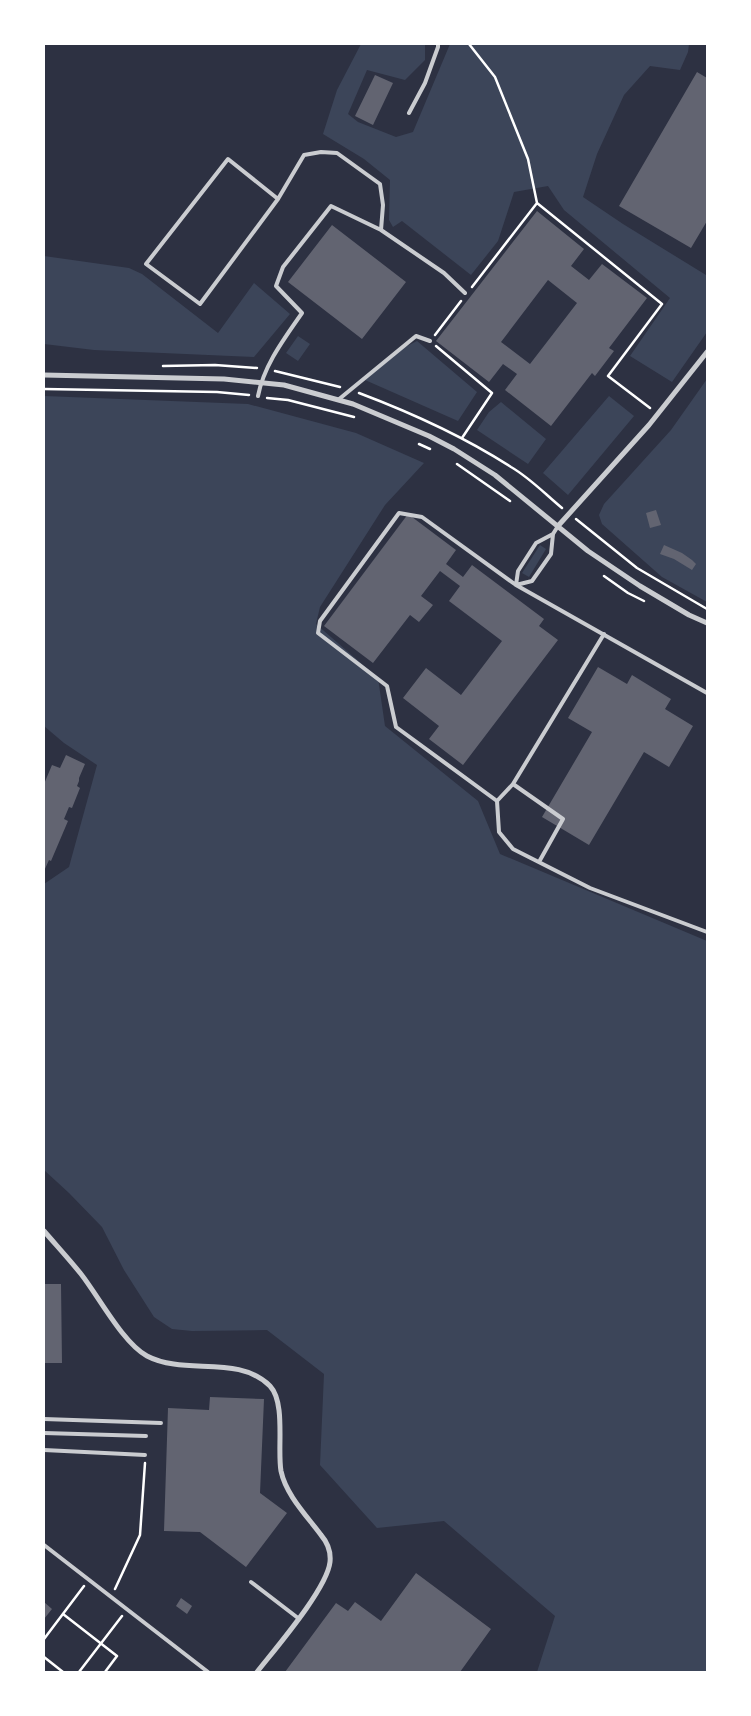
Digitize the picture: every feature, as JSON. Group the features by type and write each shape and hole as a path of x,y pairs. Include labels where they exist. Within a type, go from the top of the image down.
{"street":[{"path":"558,526 658,414 707,352"},
{"path":"44,375 224,379 261,382 284,385 353,404 420,432 454,449 495,475 588,551 640,586 689,615 707,623"},
{"path":"44,1231 81,1274 132,1345 147,1356 203,1367 239,1369 257,1375 272,1388 278,1403 281,1468 284,1484 327,1543 330,1562 322,1586 257,1672"}],"lane":[{"path":"409,113 425,83 438,44"},
{"path":"278,198 228,158 146,264 200,304 278,198 304,155 321,152 337,154 380,184 383,205 380,230"},
{"path":"258,396 261,382 273,355 302,313 276,286 283,267 331,206 380,230 444,273 465,294"},
{"path":"338,400 416,336 430,341"},
{"path":"497,800 396,727 387,686 318,633 320,621 399,513 422,517 516,585 707,692"},
{"path":"516,585 532,581 550,554 553,534 558,526"},
{"path":"516,585 518,571 536,543 553,534"},
{"path":"604,634 513,784 497,800 499,832 513,849 590,888 707,932"},
{"path":"513,784 563,819 540,862"},
{"path":"44,1419 162,1423"},
{"path":"44,1433 146,1436"},
{"path":"44,1450 145,1455"},
{"path":"44,1545 208,1672"},
{"path":"251,1582 298,1618"}],"path":[{"path":"469,44 495,77 528,158 537,204 662,304 608,376 658,414"},
{"path":"472,287 537,204"},
{"path":"454,449 492,393 430,341 465,294"},
{"path":"156,366 215,364 267,370 343,388"},
{"path":"44,388 217,392 258,396 288,400 361,420"},
{"path":"352,390 402,409 462,438 513,468 636,568 707,609"},
{"path":"418,443 433,451"},
{"path":"457,464 513,504"},
{"path":"111,1597 140,1535 145,1455"},
{"path":"44,1639 88,1580"},
{"path":"79,1672 127,1610"},
{"path":"62,1614 117,1656 106,1672"},
{"path":"44,1657 63,1672"}],"shaded area":[{"path":"361,44 425,44 425,60 405,80 367,70 348,114 358,122 396,137 413,132 450,44 689,44 688,52 680,70 650,66 624,95 597,154 583,197 706,275 707,273 707,332 672,382 630,356 670,298 564,210 548,186 514,192 498,241 471,275 402,221 393,227 389,220 390,180 364,159 323,134 337,90"},
{"path":"44,256 129,268 142,274 218,333 254,283 290,314 254,357 94,350 44,344"},
{"path":"298,336 310,344 298,361 286,353"},
{"path":"417,341 477,392 458,421 365,380 397,351"},
{"path":"707,379 707,602 662,577 602,524 599,515 604,504 671,430"},
{"path":"44,396 248,404 356,433 424,463 385,505 320,607 316,624 378,678 385,726 478,801 500,854 707,941 707,1672 537,1672 555,1616 444,1521 377,1528 320,1465 324,1374 267,1330 192,1331 172,1329 154,1317 124,1270 102,1227 44,1170 44,884 69,867 97,765 64,743 44,726"},
{"path":"609,396 634,416 568,495 543,473"},
{"path":"501,402 546,439 528,464 477,430 489,412"},
{"path":"540,545 546,549 529,577 522,573"}],"building":[{"path":"697,72 707,78 707,221 691,248 619,206"},
{"path":"375,75 393,83 373,125 355,116"},
{"path":"537,211 584,249 571,266 589,280 602,264 647,298 609,348 614,351 595,376 592,373 551,426 505,390 517,374 503,364 489,382 436,341","holes":["548,280 577,303 530,364 501,342"]},
{"path":"332,225 406,282 362,339 288,282"},
{"path":"656,510 661,525 650,528 646,513"},
{"path":"408,514 456,550 446,564 463,577 472,565 544,619 539,626 558,640 463,765 429,739 439,726 403,698 426,668 461,695 502,641 449,601 460,586 440,571 421,596 433,605 419,622 410,615 373,663 324,626"},
{"path":"664,545 692,560 696,564 692,570 674,559 660,554"},
{"path":"598,667 627,684 632,675 671,699 665,709 693,726 669,767 644,752 589,845 542,817 592,732 568,718"},
{"path":"66,755 85,764 77,786 80,788 72,808 69,807 64,819 68,821 51,861 49,860 44,871 44,784 52,765 60,768"},
{"path":"44,1284 61,1284 62,1363 44,1363"},
{"path":"210,1397 264,1399 260,1493 287,1513 246,1567 200,1532 164,1531 168,1408 209,1410"},
{"path":"416,1573 491,1629 460,1672 285,1672 336,1603 348,1611 355,1602 381,1621"},
{"path":"181,1598 192,1606 187,1614 176,1606"},
{"path":"44,1602 52,1609 44,1619"}]}
